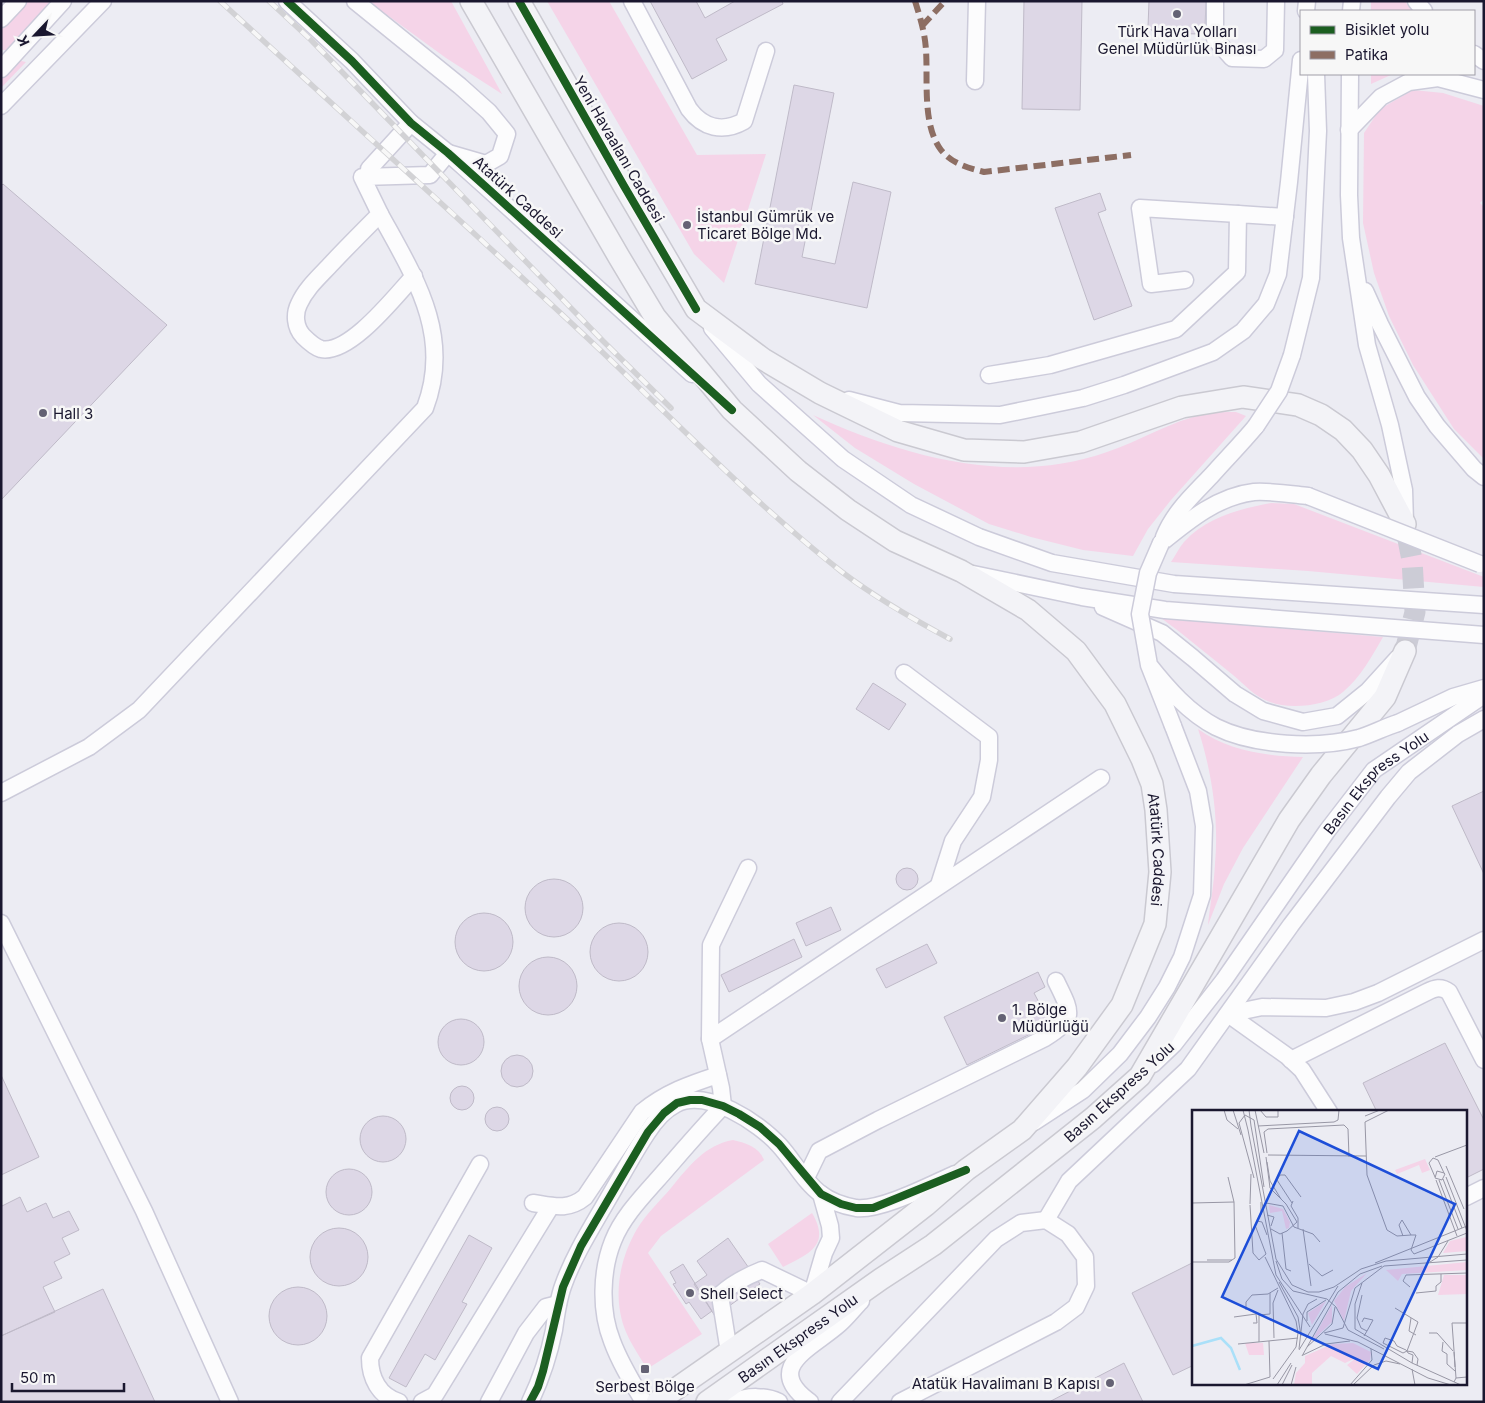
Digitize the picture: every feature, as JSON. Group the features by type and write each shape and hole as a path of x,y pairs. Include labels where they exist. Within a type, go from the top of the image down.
{"main road":[{"name":"Yeni Havaalanı Caddesi","path":"519,1 696,309"},
{"name":"Atatürk Caddesi","path":"472,3 655,317 732,410 798,471 848,510 895,541 961,571 1028,610 1076,651 1115,704 1142,759 1152,784 1156,810 1160,872 1155,924 1122,1005 1077,1067 1022,1130 966,1170"},
{"path":"696,309 763,359 820,392 898,431 964,450 1024,452 1081,442 1182,407 1243,397 1298,405 1321,415 1343,430 1362,450 1379,475 1406,524"},
{"path":"1140,1076 1289,820 1321,775 1385,697 1405,651"},
{"name":"Basın Ekspress Yolu","path":"707,1402 881,1279 933,1245 1093,1118 1140,1076"},
{"name":"Basın Ekspress Yolu","path":"657,1402 812,1294 926,1206 966,1170"}],"street":[{"path":"1,19 18,1"},
{"path":"1,69 8,54 63,1"},
{"path":"1,106 103,1"},
{"name":"Atatürk Caddesi","path":"288,1 352,62 411,123 448,153 732,410"},
{"name":"Atatürk Caddesi","path":"355,1 460,86 489,112 507,134 500,156 486,164 448,153"},
{"path":"632,1 689,109 706,125 722,128 744,121 766,51"},
{"path":"975,81 977,1"},
{"path":"1215,1 1215,39 1232,58 1264,59 1275,50 1276,1"},
{"path":"8,54 49,57"},
{"path":"820,392 900,413 1000,415 1083,398 1213,352 1243,331 1266,304 1278,274 1300,70"},
{"path":"1022,1130 1083,1090 1120,1054 1148,1017 1167,987 1182,957 1202,895 1204,826 1198,791 1149,665 1140,614 1148,573 1170,522 1185,503 1256,426 1279,391 1292,355 1311,278 1318,131 1316,75"},
{"path":"1350,75 1351,238 1367,345 1390,425 1404,490 1406,524"},
{"path":"1349,130 1381,97 1409,82 1438,78 1484,90"},
{"path":"365,173 411,123"},
{"path":"365,173 430,175 448,153"},
{"path":"1,793 89,747 139,710 425,408 431,393 435,369 430,318 414,276 380,214 365,173"},
{"path":"1185,280 1152,284 1140,208 1285,217"},
{"path":"380,214 308,288 298,305 295,320 300,333 310,343 321,349 331,348 345,342 361,334 414,276"},
{"path":"990,375 1050,365 1108,350 1176,329 1237,272 1238,214"},
{"path":"1351,238 1366,296 1417,397 1437,426 1474,469 1484,477"},
{"path":"696,309 758,384 843,459 911,505 979,537 1052,564 1174,584 1484,605"},
{"path":"1161,543 1188,520 1230,498 1253,492 1281,492 1308,496 1482,565"},
{"path":"961,571 1082,598 1165,610 1484,635"},
{"path":"1082,598 1162,633 1235,694 1264,711 1303,722 1338,716 1368,691 1405,651"},
{"path":"1149,665 1174,696 1216,727 1243,737 1269,742 1329,743 1358,738 1452,697 1484,688"},
{"path":"904,673 989,737 989,760 982,797 953,840 939,885"},
{"name":"Basın Ekspress Yolu","path":"1140,1076 1174,1044 1224,980 1327,831 1374,770 1484,695"},
{"path":"1046,1220 1069,1181 1188,1069 1291,925 1388,797 1410,772 1458,734 1484,719"},
{"path":"710,1039 1100,778"},
{"path":"723,1106 710,1039 711,945 748,868"},
{"path":"1,923 8,953 144,1212 230,1402"},
{"path":"1228,1014 1262,1007 1326,1008 1354,1002 1378,993 1484,940"},
{"path":"806,1178 819,1151 1059,1029 1066,1022 1068,1013 1056,981"},
{"path":"1291,1060 1436,988 1444,988 1450,992 1484,1060"},
{"path":"1228,1014 1302,1070 1328,1110"},
{"path":"533,1203 558,1208 572,1205 585,1197 642,1112 652,1103 677,1089 718,1075"},
{"path":"530,1402 543,1371 558,1304 569,1270 581,1246 653,1125 664,1113 677,1104 690,1100 702,1100 723,1106 760,1127 779,1144 821,1194 840,1204 856,1208 873,1208 966,1170"},
{"path":"644,1402 626,1373 611,1340 604,1306 604,1281 607,1259 625,1219 723,1106"},
{"path":"399,1402 387,1396 376,1383 372,1376 370,1358 480,1164"},
{"path":"1468,1196 1484,1188"},
{"path":"729,1352 720,1302 721,1294 729,1287 749,1275 762,1270 812,1294 830,1238 830,1226 821,1194"},
{"path":"422,1402 435,1396 551,1206"},
{"path":"840,1402 996,1239 1021,1223 1046,1220 1068,1234 1085,1257 1086,1286 1076,1308 1056,1322 900,1402"},
{"path":"810,1402 791,1384 790,1371 795,1360 838,1325 881,1279"},
{"path":"488,1402 526,1333 546,1307 558,1304"},
{"path":"735,1402 739,1399 757,1397 779,1402"}],"shaded area":[{"path":"29,1 53,1 7,50 1,50 1,30"},
{"path":"368,1 451,1 502,94 446,58"},
{"path":"547,1 609,1 697,155 766,154 724,283 694,254"},
{"path":"1371,1 1405,1 1411,10 1371,10"},
{"path":"17,60 26,62 1,88 1,77"},
{"path":"1371,75 1391,75 1371,84"},
{"path":"1413,90 1443,93 1484,106 1484,199 1480,203 1484,207 1484,459 1454,429 1413,365 1389,316 1374,273 1363,223 1364,133 1380,109"},
{"path":"1236,412 1246,416 1171,500 1148,529 1133,556 1083,550 989,524 914,484 855,448 813,415 847,430 920,454 957,462 1032,467 1070,462 1107,452 1192,417 1213,413"},
{"path":"1271,503 1294,504 1484,577 1484,587 1308,571 1171,562 1184,542 1193,533 1213,520 1235,511"},
{"path":"1161,618 1383,637 1361,673 1343,692 1328,701 1288,706 1270,702 1255,694"},
{"path":"1198,729 1222,743 1248,751 1261,754 1303,757 1243,848 1224,884 1208,925 1214,872 1216,830 1211,779"},
{"path":"733,1140 747,1144 755,1149 764,1160 661,1236 648,1253 702,1334 647,1369 626,1332 619,1306 620,1279 626,1253 641,1223 691,1164 714,1147"},
{"path":"812,1213 819,1233 818,1241 809,1253 783,1267 768,1244"}],"building":[{"path":"650,1 696,1 705,18 735,1 782,1 783,4 716,39 727,60 692,79"},
{"path":"1024,1 1082,1 1080,110 1022,109"},
{"name":"Türk Hava Yolları Genel Müdürlük Binası","path":"1149,1 1206,1 1205,28 1200,34 1155,33 1148,27"},
{"path":"794,85 834,93 802,257 835,264 853,182 891,192 867,308 755,284"},
{"name":"Hall 3","path":"3,184 167,325 1,500 1,186"},
{"path":"1100,193 1106,210 1098,213 1132,306 1094,320 1055,208"},
{"path":"873,683 906,704 889,730 856,709"},
{"path":"1484,791 1484,874 1452,806"},
{"path":"907,868 915,871 918,879 915,887 907,890 899,887 896,879 899,871"},
{"path":"554,879 565,881 578,892 583,908 581,919 570,932 554,937 543,935 530,924 525,908 527,897 538,884"},
{"path":"831,907 841,930 806,946 796,923"},
{"path":"484,913 495,915 508,926 513,942 511,953 500,966 484,971 473,969 460,958 455,942 457,931 468,918"},
{"path":"619,923 630,925 643,936 648,952 646,963 635,976 619,981 608,979 595,968 590,952 592,941 603,928"},
{"path":"794,939 802,957 729,992 721,975"},
{"path":"927,944 937,963 886,988 876,969"},
{"path":"548,957 559,959 572,970 577,986 575,997 564,1010 548,1015 537,1013 524,1002 519,986 521,975 532,962"},
{"name":"1. Bölge Müdürlüğü","path":"1038,972 1045,987 1034,993 1043,1010 1054,1005 1061,1019 967,1065 944,1017"},
{"path":"461,1019 474,1023 480,1029 484,1042 480,1055 474,1061 461,1065 448,1061 442,1055 438,1042 442,1029 448,1023"},
{"path":"1445,1043 1484,1120 1484,1169 1468,1177 1468,1110 1376,1110 1363,1083"},
{"path":"517,1055 523,1056 528,1060 532,1065 532,1077 528,1082 523,1086 517,1087 511,1086 506,1082 502,1077 501,1071 502,1065 506,1060 511,1056"},
{"path":"1,1075 39,1157 1,1175"},
{"path":"462,1086 470,1090 474,1098 470,1106 462,1110 454,1106 450,1098 454,1090"},
{"path":"497,1107 502,1108 508,1114 508,1124 502,1130 497,1131 492,1130 486,1124 485,1119 486,1114 492,1108"},
{"path":"383,1116 396,1120 402,1126 406,1139 402,1152 396,1158 383,1162 370,1158 364,1152 360,1139 364,1126 370,1120"},
{"path":"349,1169 362,1173 368,1179 372,1192 368,1205 362,1211 349,1215 336,1211 330,1205 326,1192 330,1179 336,1173"},
{"path":"20,1197 27,1212 46,1203 53,1218 69,1211 79,1230 62,1238 70,1254 54,1262 62,1278 43,1287 55,1312 1,1336 1,1204 2,1206"},
{"path":"339,1228 350,1230 363,1241 368,1257 366,1268 355,1281 339,1286 328,1284 315,1273 310,1257 312,1246 323,1233"},
{"path":"469,1235 492,1248 462,1302 467,1304 435,1360 425,1354 406,1387 389,1378"},
{"path":"728,1238 760,1284 715,1316 694,1284 707,1275 697,1261"},
{"path":"1192,1263 1192,1366 1173,1375 1132,1293"},
{"name":"Shell Select","path":"683,1264 712,1311 701,1319 689,1302 686,1304 673,1284 676,1283 670,1272"},
{"path":"298,1287 309,1289 322,1300 327,1316 325,1327 314,1340 298,1345 287,1343 274,1332 269,1316 271,1305 282,1292"},
{"path":"103,1289 155,1402 1,1402 1,1336"},
{"name":"Atatük Havalimanı B Kapısı","path":"1124,1363 1143,1402 1049,1402"}],"tunnel":[{"path":"1405,524 1412,560 1415,612 1405,651"}],"railway":[{"path":"220,1 551,304 778,519 855,582 895,608 950,639"},
{"path":"269,1 311,40 603,341 671,408"}],"marked path":[{"path":"915,1 925,44 928,115 935,140 950,159 961,165 984,172 1131,155"},
{"path":"922,26 945,1"}],"cycle path":[{"path":"287,1 352,61 411,123 448,153 732,410"},
{"path":"519,1 696,309"},
{"path":"530,1402 538,1387 543,1371 563,1287 581,1246 648,1132 664,1113 677,1103 702,1100 723,1106 739,1114 760,1127 779,1144 821,1194 841,1204 856,1208 873,1208 966,1170"}],"place":[{"name":"Türk Hava Yolları Genel Müdürlük Binası","path":"1177,14"},
{"name":"İstanbul Gümrük ve Ticaret Bölge Md.","path":"687,225"},
{"name":"Hall 3","path":"43,413"},
{"name":"1. Bölge Müdürlüğü","path":"1002,1018"},
{"name":"Shell Select","path":"690,1293"},
{"name":"Serbest Bölge","path":"645,1369"},
{"name":"Atatük Havalimanı B Kapısı","path":"1110,1383"}]}
